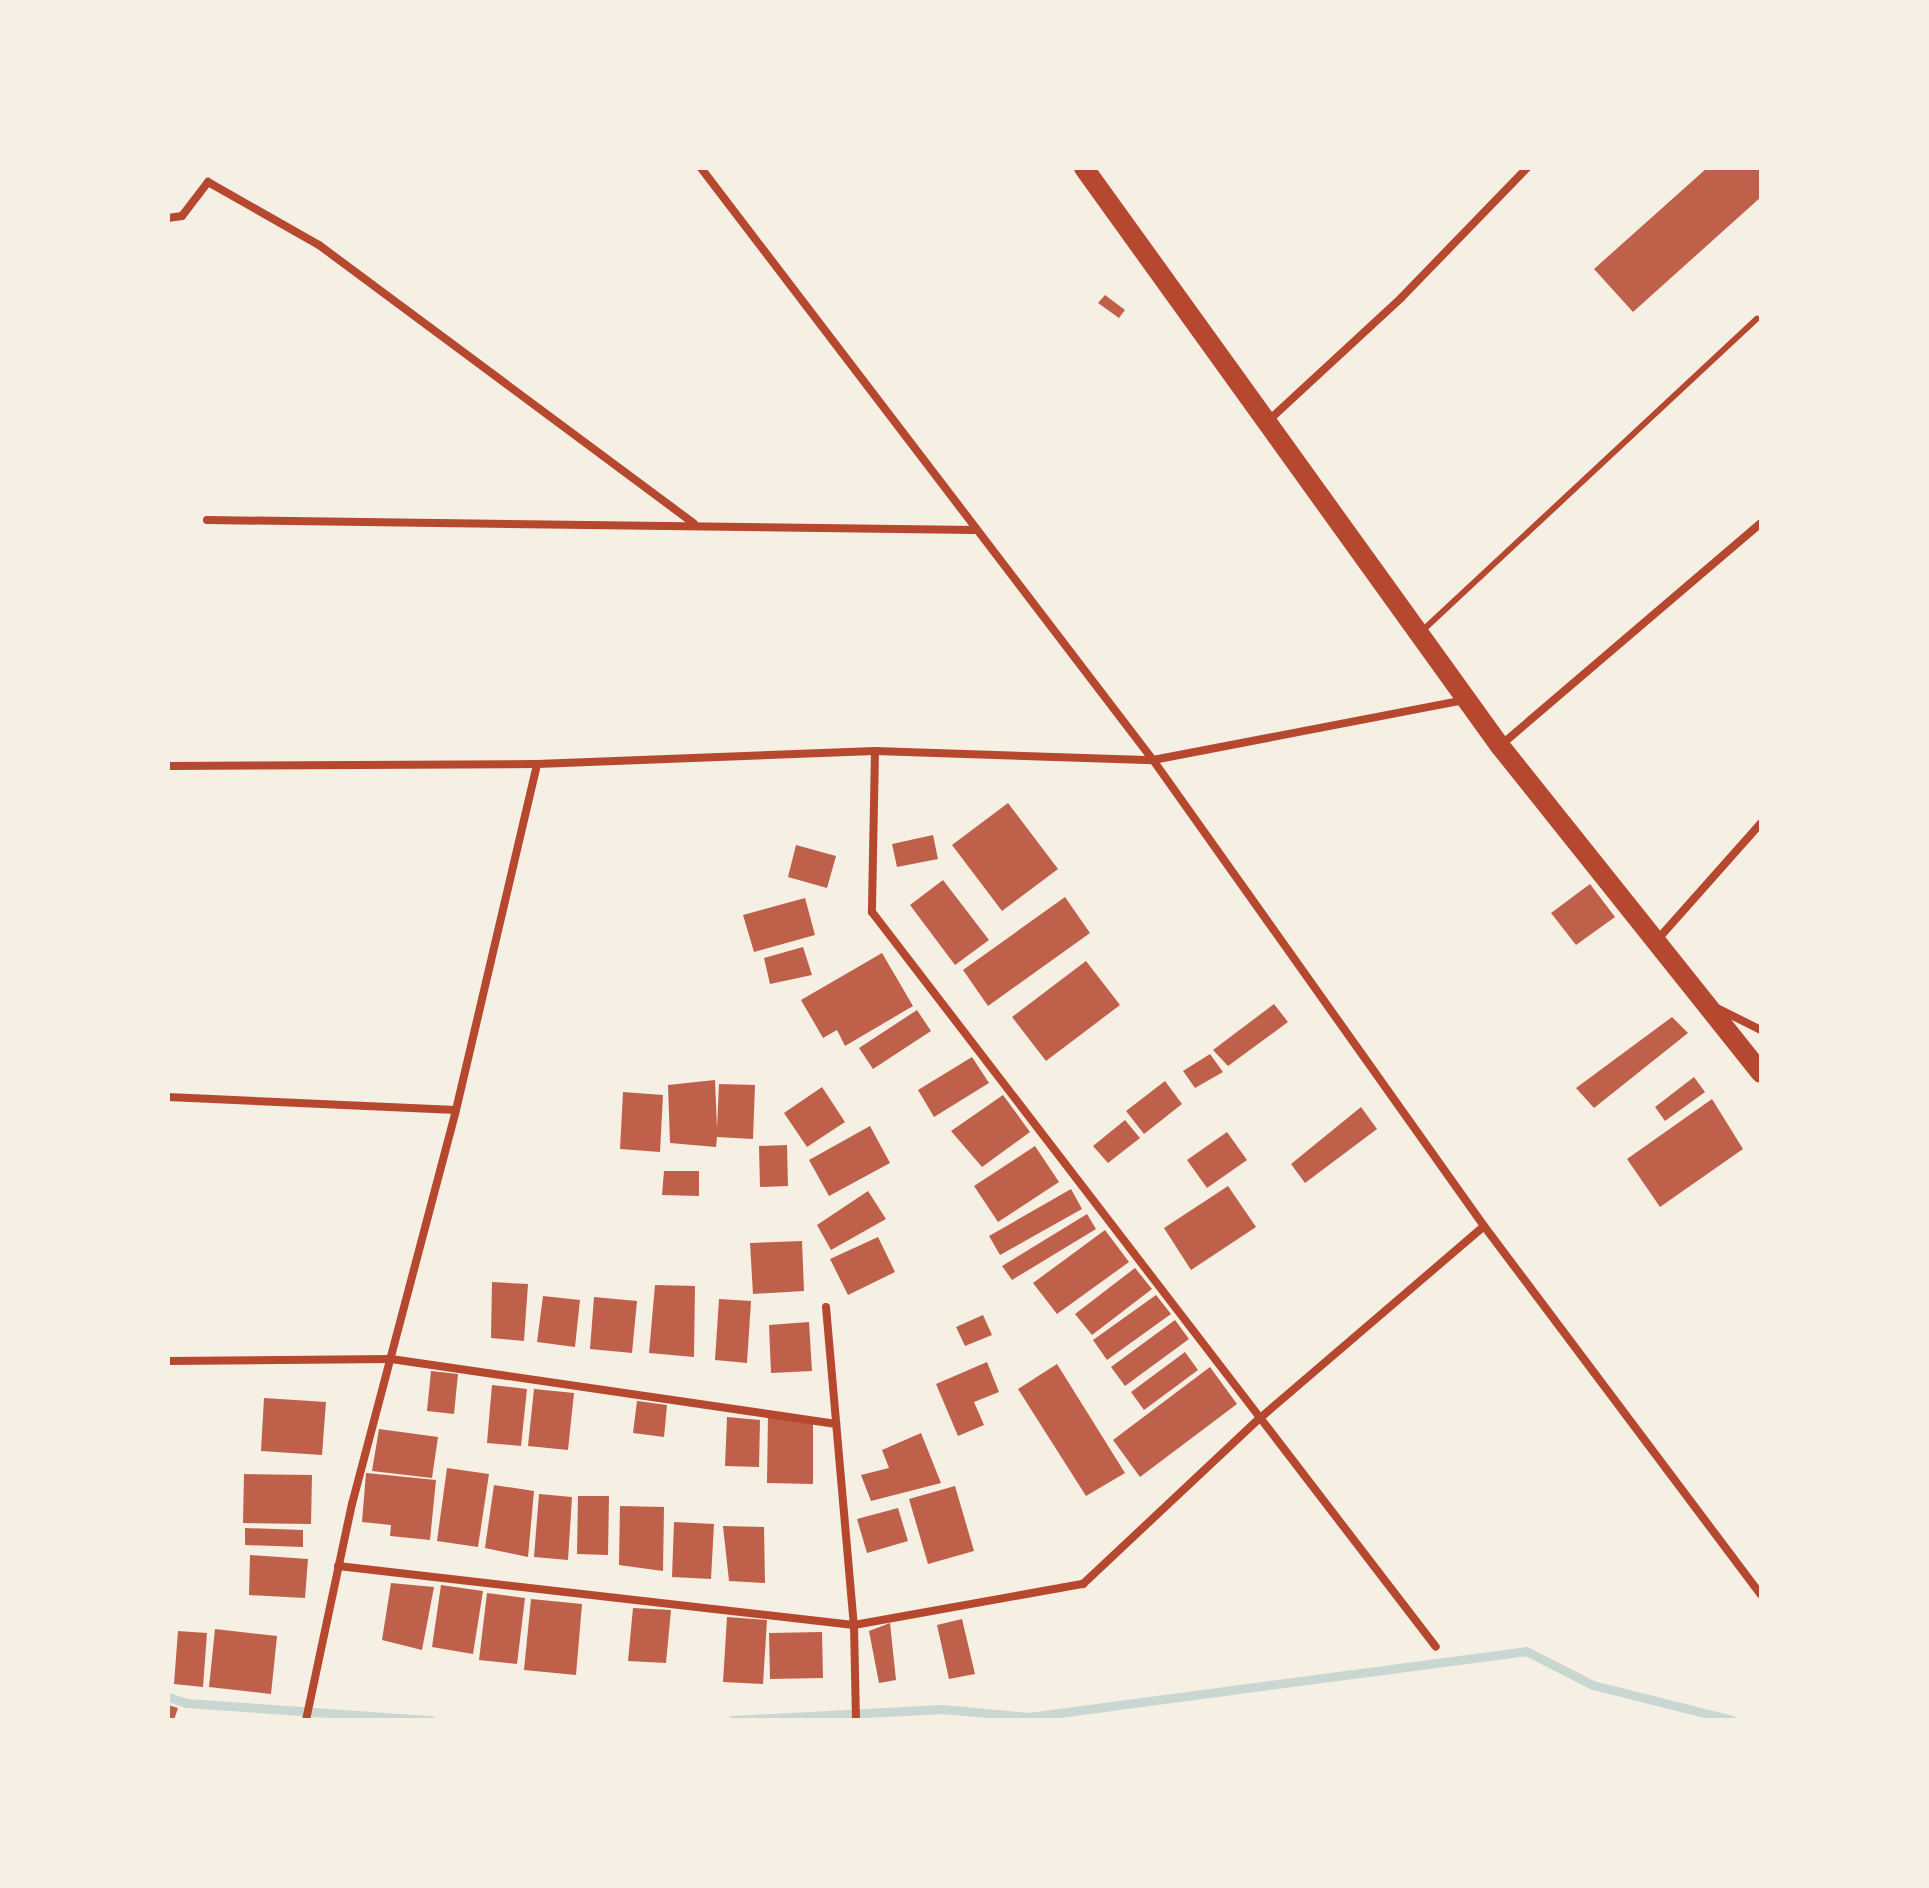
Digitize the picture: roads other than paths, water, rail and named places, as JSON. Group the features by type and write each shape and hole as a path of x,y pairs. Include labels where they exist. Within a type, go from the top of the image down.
{"main road":[{"path":"1091,173 1500,746 1710,1004 1761,1073"}],"street":[{"path":"701,168 974,530 1153,760 1484,1226 1761,1595"},
{"path":"1269,420 1401,298 1527,168"},
{"path":"168,218 182,216 208,182 319,245 694,524"},
{"path":"207,520 974,530"},
{"path":"1500,746 1761,523"},
{"path":"168,766 537,764 875,751 1153,760 1467,700"},
{"path":"875,751 872,912 1436,1647"},
{"path":"306,1720 317,1683 338,1566 456,1110 537,764"},
{"path":"1658,939 1761,823"},
{"path":"1710,1004 1761,1030"},
{"path":"168,1097 456,1110"},
{"path":"338,1566 854,1625 1083,1584 1259,1419 1484,1226"},
{"path":"826,1307 854,1625 856,1720"},
{"path":"168,1361 391,1359 836,1424"}],"lane":[{"path":"1419,633 1757,319"}],"waterway":[{"path":"732,1720 943,1709 1029,1717 1526,1651 1593,1685 1732,1720"},
{"path":"168,1697 186,1703 431,1720"}]}
